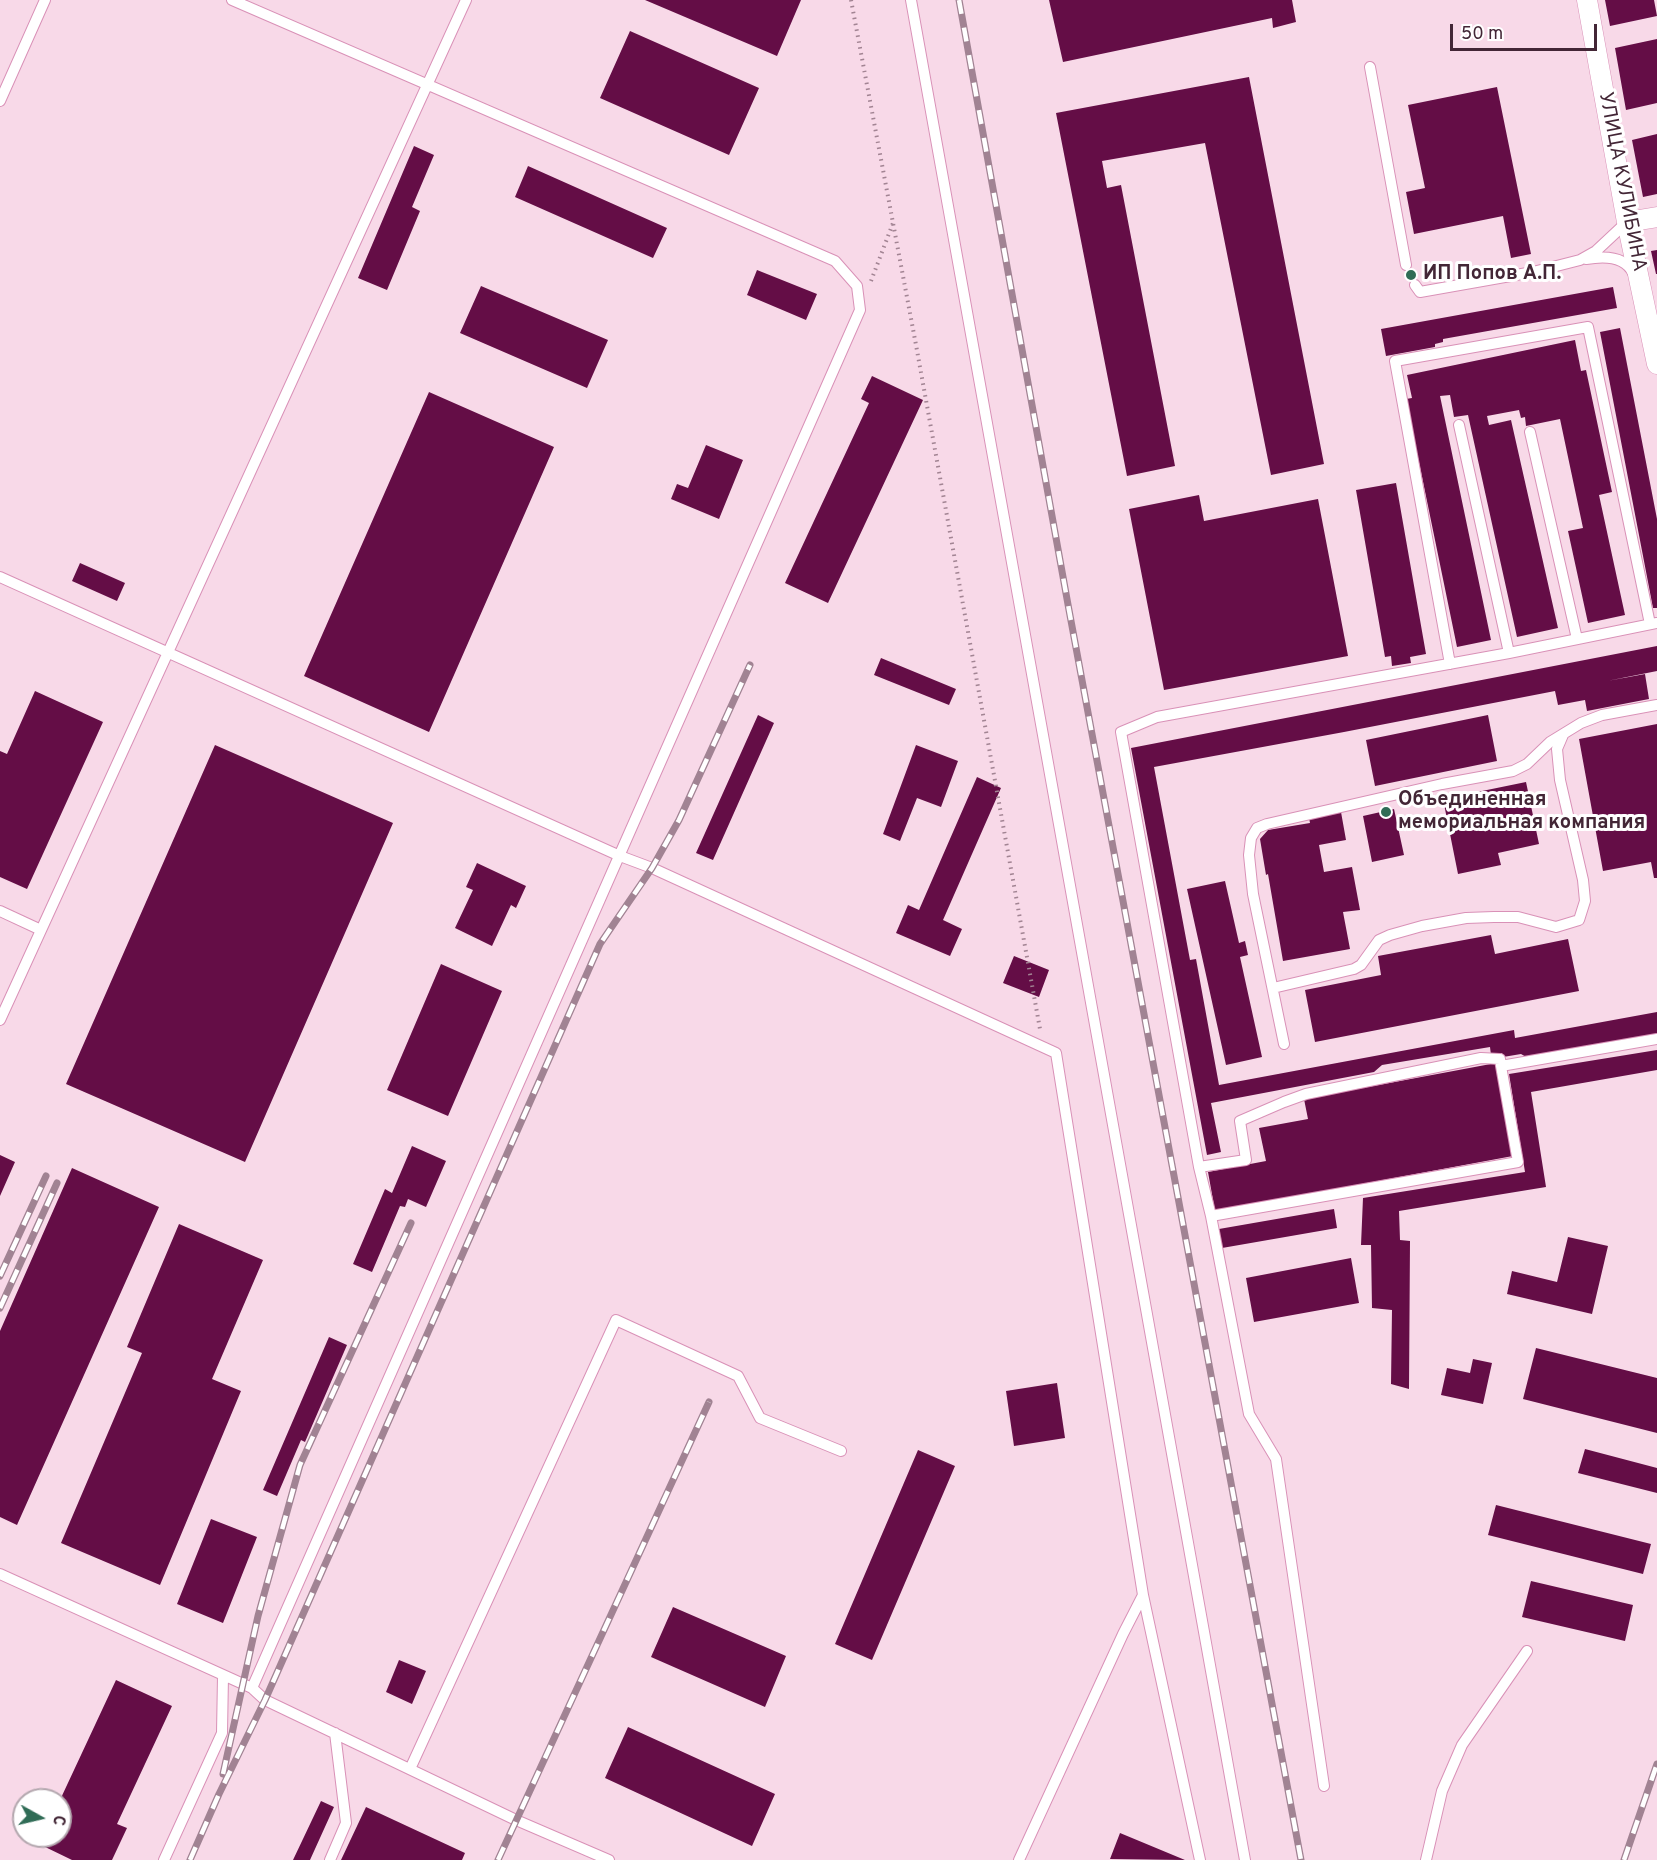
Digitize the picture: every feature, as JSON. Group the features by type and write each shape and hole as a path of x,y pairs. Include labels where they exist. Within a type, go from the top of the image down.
{"street":[{"name":"УЛИЦА КУЛИБИНА","path":"1587,0 1627,222 1657,364"},
{"path":"1627,222 1657,217"}],"lane":[{"path":"0,101 45,0"},
{"path":"232,0 256,5 429,85 835,261 857,286 861,310 252,1688"},
{"path":"0,1020 466,0"},
{"path":"910,0 1245,1860"},
{"path":"1370,67 1407,265"},
{"path":"1580,260 1596,251 1627,222"},
{"path":"1415,285 1420,292 1603,257 1623,262 1630,268 1644,302"},
{"path":"1324,1786 1276,1459 1249,1414 1211,1216 1199,1167 1121,732 1157,717 1450,664 1509,653 1653,624 1588,327 1395,361 1450,664"},
{"path":"1459,425 1509,653"},
{"path":"1530,432 1577,639"},
{"path":"0,577 673,878 1056,1053 1143,1595 1200,1860"},
{"path":"1284,1044 1253,894 1249,855 1251,838 1257,828 1442,784 1513,771 1527,764 1550,742 1581,723 1602,715 1657,705"},
{"path":"1272,988 1354,969 1361,965 1379,940 1422,927 1466,918 1518,917 1556,927 1579,920 1585,901 1583,880 1560,780 1557,749 1563,734"},
{"path":"0,911 41,930"},
{"path":"1502,1066 1657,1039"},
{"path":"1199,1167 1246,1160 1240,1121 1306,1094 1480,1058 1500,1059 1518,1162 1211,1216"},
{"path":"410,1769 616,1320 738,1376 760,1418 841,1450"},
{"path":"0,1574 252,1688 265,1700 516,1820 609,1860"},
{"path":"1019,1860 1143,1595"},
{"path":"1426,1860 1442,1791 1462,1745 1527,1651"},
{"path":"164,1860 222,1733 223,1676"},
{"path":"330,1860 346,1823 335,1733"}],"path":[{"path":"851,0 1041,1035 1056,1053"},
{"path":"861,310 893,222"}],"building":[{"path":"645,0 801,0 777,56"},
{"path":"1049,0 1292,0 1296,22 1273,28 1272,18 1063,62"},
{"path":"1605,0 1654,0 1657,16 1610,26"},
{"path":"630,31 759,88 729,155 600,98"},
{"path":"1657,39 1657,103 1626,110 1615,48"},
{"path":"1249,77 1324,464 1271,475 1205,143 1102,161 1107,188 1121,185 1175,466 1127,476 1056,113"},
{"path":"1497,87 1531,254 1511,258 1503,216 1414,234 1406,192 1425,188 1408,105"},
{"path":"1657,134 1657,194 1643,197 1632,140"},
{"path":"414,146 434,155 412,207 420,211 387,290 358,278"},
{"path":"528,166 667,228 653,258 515,197"},
{"path":"1657,250 1657,274 1656,274 1651,251"},
{"path":"757,270 817,294 806,320 747,295"},
{"path":"481,286 608,340 587,388 460,333"},
{"path":"1613,287 1617,308 1443,339 1443,342 1435,344 1435,347 1386,356 1381,329"},
{"path":"1620,328 1657,519 1657,608 1653,608 1600,332"},
{"path":"1575,340 1581,371 1586,370 1612,492 1599,495 1625,615 1588,623 1568,531 1583,528 1560,419 1526,426 1525,417 1521,418 1519,410 1487,416 1489,425 1511,420 1558,628 1517,637 1468,415 1454,417 1450,395 1440,396 1491,640 1457,647 1406,399 1412,398 1407,375"},
{"path":"872,376 923,400 828,603 785,583 869,403 861,399"},
{"path":"429,392 554,447 429,732 304,676"},
{"path":"706,445 743,460 719,519 671,499 677,484 688,488"},
{"path":"1396,483 1426,654 1410,657 1411,663 1392,666 1391,656 1385,657 1356,490"},
{"path":"1199,495 1204,521 1318,499 1348,656 1164,690 1129,509"},
{"path":"80,563 125,583 117,601 72,581"},
{"path":"1657,646 1657,671 1607,681 1645,674 1649,699 1587,711 1585,700 1558,705 1555,691 1154,767 1190,960 1196,959 1219,1085 1514,1030 1515,1038 1657,1012 1657,1034 1528,1058 1521,1054 1503,1057 1502,1053 1491,1055 1490,1047 1382,1065 1374,1072 1211,1103 1221,1152 1207,1155 1131,748"},
{"path":"881,658 956,689 949,705 874,675"},
{"path":"35,691 103,722 27,889 0,877 0,751 7,754"},
{"path":"758,715 774,723 713,860 696,853"},
{"path":"1488,715 1497,761 1375,786 1366,740"},
{"path":"1657,724 1657,878 1654,878 1651,862 1603,871 1579,739"},
{"path":"215,745 393,823 245,1162 66,1084"},
{"path":"916,745 958,761 941,807 917,798 900,841 883,834"},
{"path":"977,777 1001,788 943,920 962,929 950,956 896,933 908,905 919,910"},
{"path":"1526,782 1539,844 1498,853 1501,865 1458,874 1443,799"},
{"path":"1394,809 1404,855 1372,862 1363,816"},
{"path":"1341,812 1346,840 1319,845 1324,872 1352,867 1360,910 1343,912 1350,949 1283,961 1260,839 1268,830 1310,823 1309,818"},
{"path":"477,863 526,886 516,908 511,905 492,946 455,928 473,890 466,887"},
{"path":"1225,881 1239,943 1245,941 1248,955 1240,957 1262,1057 1226,1065 1187,889"},
{"path":"1491,935 1495,954 1568,939 1579,991 1315,1042 1305,990 1381,975 1378,956"},
{"path":"1014,956 1049,970 1039,997 1003,983"},
{"path":"441,964 502,991 448,1116 387,1090"},
{"path":"1657,1050 1657,1070 1531,1092 1546,1187 1399,1211 1400,1240 1410,1241 1409,1389 1391,1384 1392,1310 1372,1308 1371,1245 1361,1245 1363,1198 1525,1172 1509,1074"},
{"path":"1496,1063 1513,1156 1215,1211 1208,1172 1266,1161 1259,1128 1308,1119 1304,1099"},
{"path":"412,1146 446,1161 426,1207 408,1199 405,1207 400,1206 372,1272 353,1264 385,1189 392,1193"},
{"path":"0,1155 15,1162 0,1196"},
{"path":"72,1168 159,1207 17,1525 0,1517 0,1331"},
{"path":"1334,1209 1337,1228 1222,1248 1219,1229"},
{"path":"179,1224 263,1260 212,1379 241,1391 160,1585 61,1543 142,1353 127,1347"},
{"path":"1568,1237 1608,1246 1592,1314 1507,1294 1512,1271 1557,1282"},
{"path":"1351,1258 1359,1303 1254,1322 1246,1278"},
{"path":"329,1337 347,1345 305,1442 301,1440 277,1496 263,1490"},
{"path":"1536,1348 1657,1378 1657,1433 1523,1399"},
{"path":"1473,1359 1492,1363 1483,1404 1441,1395 1447,1368 1470,1373"},
{"path":"1057,1383 1065,1438 1014,1446 1006,1391"},
{"path":"1585,1449 1657,1468 1657,1493 1578,1473"},
{"path":"918,1450 955,1466 872,1660 835,1644"},
{"path":"1496,1505 1651,1544 1643,1574 1488,1535"},
{"path":"211,1519 257,1537 223,1623 177,1604"},
{"path":"1531,1581 1633,1605 1625,1641 1522,1617"},
{"path":"673,1607 786,1656 765,1707 651,1657"},
{"path":"399,1660 426,1671 412,1704 386,1692"},
{"path":"116,1680 172,1706 117,1824 127,1828 112,1860 72,1860 47,1848 72,1848 72,1788 66,1788"},
{"path":"628,1727 775,1794 752,1846 605,1778"},
{"path":"321,1801 334,1807 310,1860 293,1860"},
{"path":"366,1807 465,1853 462,1860 341,1860"},
{"path":"1120,1833 1185,1860 1110,1859"}],"railway":[{"path":"959,0 1069,610 1301,1860"},
{"path":"190,1860 265,1700 600,944 652,868 679,820 750,665"},
{"path":"0,1276 46,1176"},
{"path":"0,1308 57,1183"},
{"path":"223,1774 258,1616 300,1465 411,1223"},
{"path":"498,1860 709,1402"},
{"path":"1624,1860 1657,1764"}],"place":[{"name":"ИП Попов А.П.","path":"1411,275"},
{"name":"Объединенная мемориальная компания","path":"1386,812"}]}
